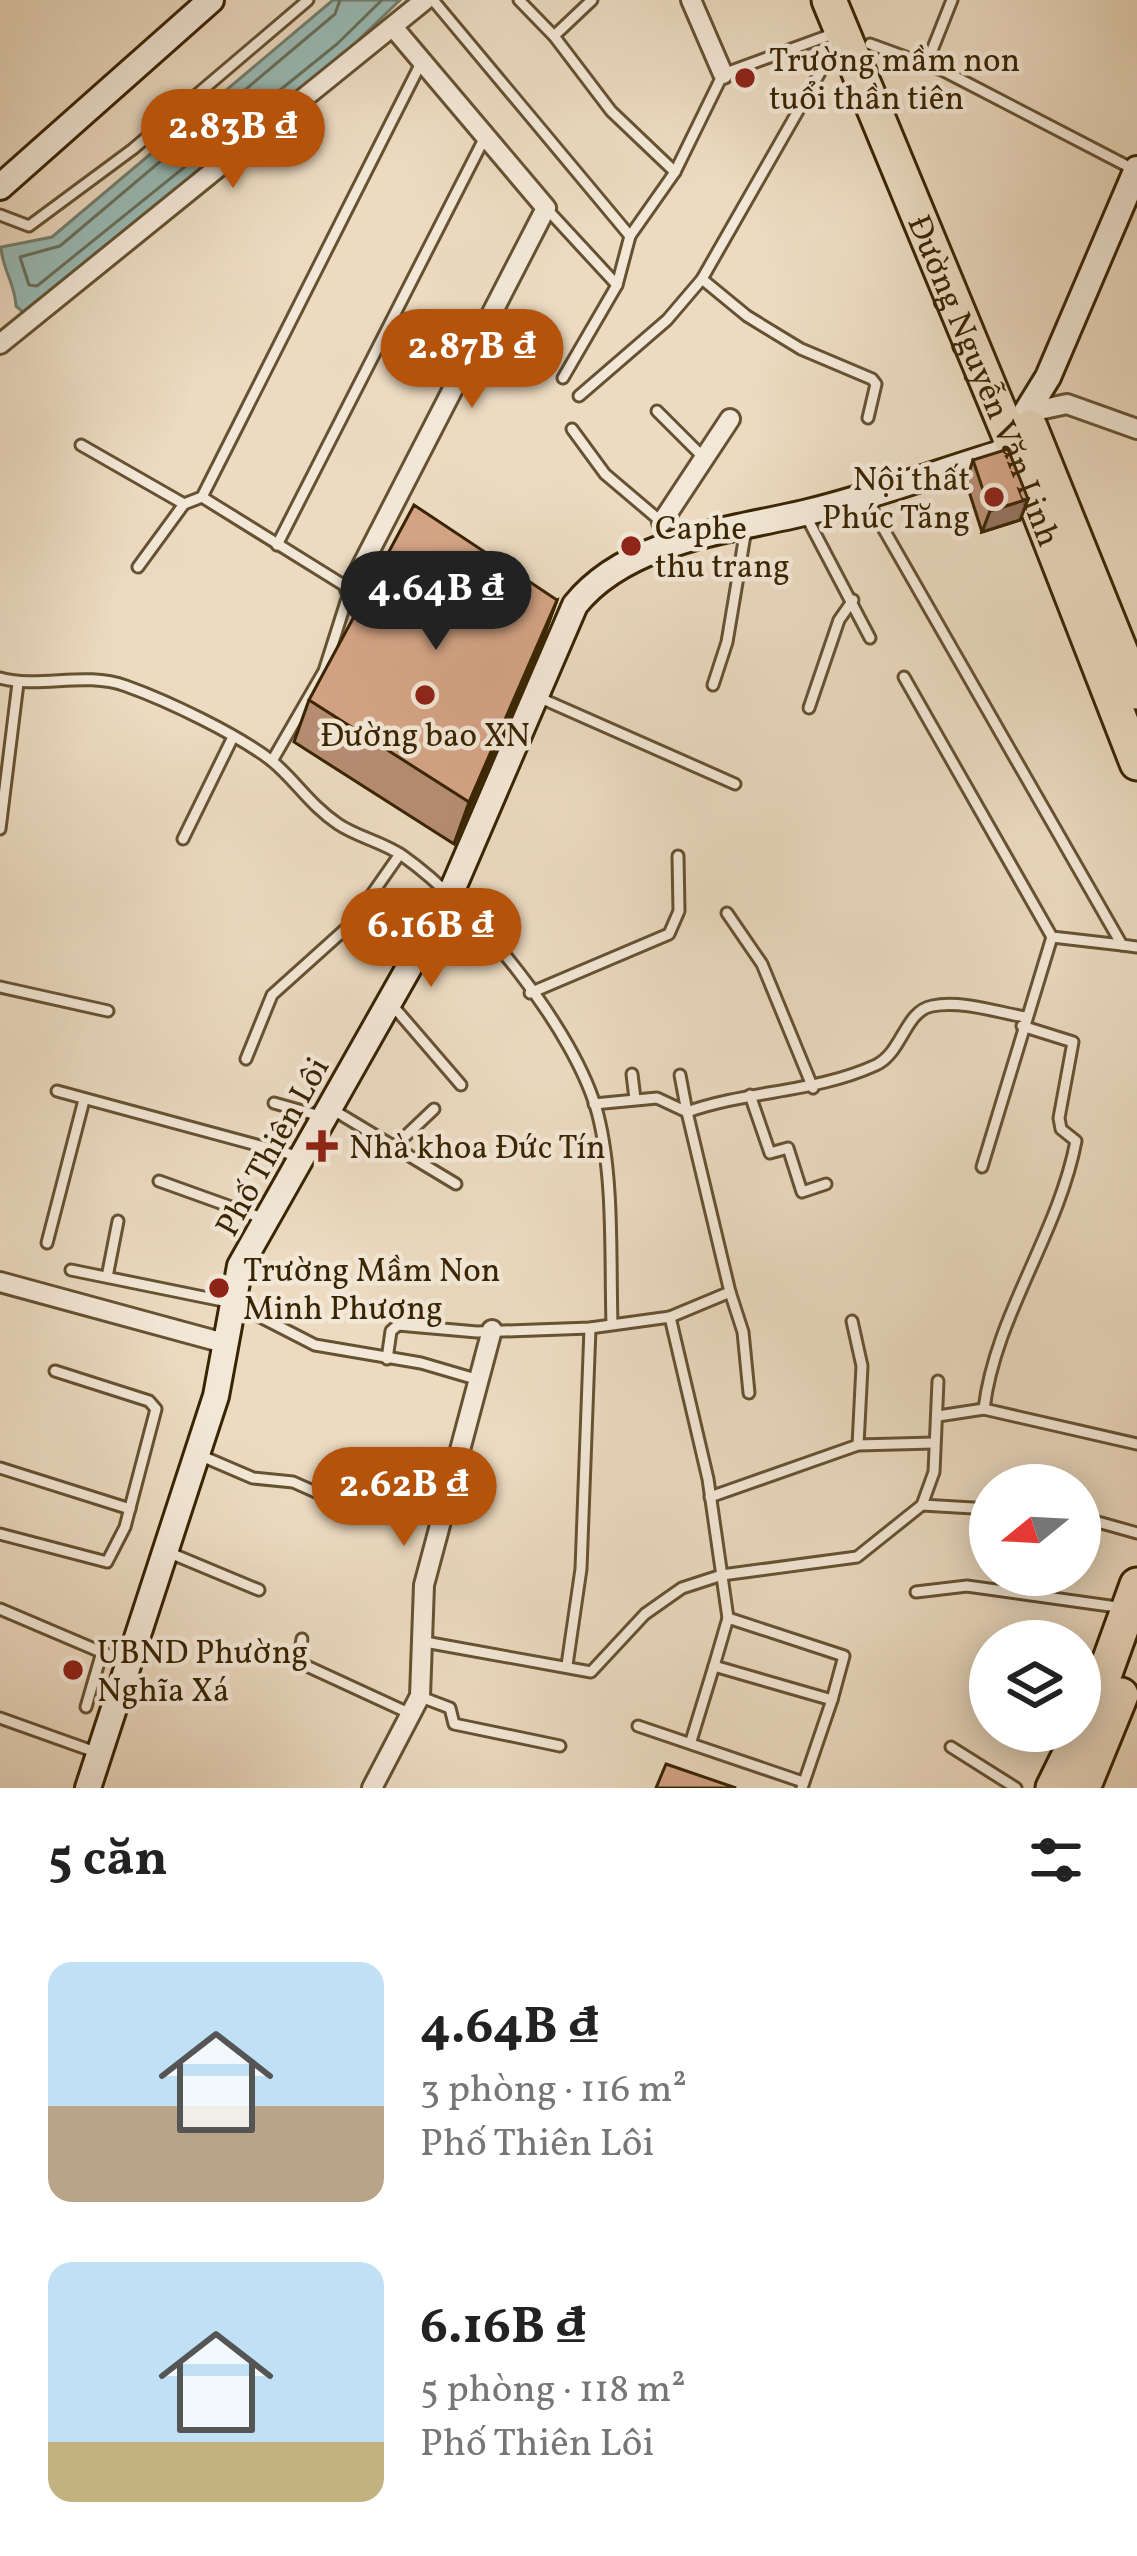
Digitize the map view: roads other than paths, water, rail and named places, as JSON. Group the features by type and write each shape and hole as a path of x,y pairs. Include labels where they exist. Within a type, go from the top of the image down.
{"highway":[{"name":"Đường Nguyễn Văn Linh","path":"848,19 1018,427 1137,763"},
{"name":"Đường Nguyễn Văn Linh","path":"1018,427 1130,654 1137,692"},
{"path":"1053,1788 1092,1709 1133,1597"},
{"path":"1083,1788 1137,1650"}],"main road":[{"path":"0,188 211,0"},
{"path":"1018,427 1048,377 1136,173"},
{"name":"Phố Thiên Lôi","path":"88,1788 103,1755 216,1396 241,1266 450,895 575,604 609,571 746,524 804,513 1001,453 1018,427"}],"street":[{"path":"1,338 429,0"},
{"path":"691,0 723,74"},
{"path":"350,589 546,208 393,27"},
{"path":"1018,427 1067,404 1137,428"},
{"path":"662,522 730,418"},
{"path":"0,1282 224,1342"},
{"path":"372,1788 416,1706 425,1642 424,1585 492,1330"}],"lane":[{"path":"0,215 29,226 133,149 308,0"},
{"path":"429,0 630,236"},
{"path":"519,0 554,35 611,111 676,172"},
{"path":"554,35 592,0"},
{"path":"927,63 952,0"},
{"path":"563,378 616,285 630,236 676,172 723,74 848,19"},
{"path":"848,19 1136,173"},
{"path":"579,396 667,320 702,279 848,19"},
{"path":"138,567 184,505 202,497 421,63"},
{"path":"277,545 484,139"},
{"path":"546,208 616,285"},
{"path":"702,279 747,316 801,349 872,379 876,384 868,418"},
{"path":"657,411 706,460"},
{"path":"572,429 605,474 662,522 680,544"},
{"path":"81,445 184,505"},
{"path":"865,496 1122,945"},
{"path":"202,497 350,589 324,671 272,761"},
{"path":"804,513 870,638"},
{"path":"713,685 727,642 746,524"},
{"path":"809,708 839,620 853,600"},
{"path":"0,678 18,683 69,676 123,684 272,761 303,797 341,826 400,854 450,895 553,1023 594,1104 606,1166 612,1324"},
{"path":"904,677 1052,937 982,1166"},
{"path":"0,829 18,683"},
{"path":"538,697 735,784"},
{"path":"183,839 232,739"},
{"path":"247,1059 272,995 351,924 400,854"},
{"path":"530,993 669,934 679,911 678,856"},
{"path":"727,913 762,964 813,1088"},
{"path":"1052,937 1137,947"},
{"path":"0,987 108,1011"},
{"path":"390,1002 461,1085"},
{"path":"594,1104 657,1099 687,1112 750,1095 813,1088 890,1058 922,1009 974,1007 1073,1042 1059,1118 1061,1129 1076,1141 1057,1212 989,1365 984,1409"},
{"path":"632,1074 635,1100"},
{"path":"680,1075 743,1331 749,1393"},
{"path":"57,1091 303,1158"},
{"path":"750,1095 770,1153 788,1148 802,1192 826,1184"},
{"path":"47,1244 84,1100"},
{"path":"274,1102 328,1112 456,1184"},
{"path":"394,1148 434,1109"},
{"path":"159,1181 267,1220"},
{"path":"106,1277 118,1221"},
{"path":"70,1270 233,1304 315,1346 478,1380"},
{"path":"388,1359 392,1331 398,1325 590,1328 670,1317 730,1292"},
{"path":"670,1317 710,1497 728,1618 691,1742"},
{"path":"852,1321 862,1366 858,1444"},
{"path":"567,1665 581,1569 590,1328"},
{"path":"0,1534 107,1562 115,1555 154,1404 55,1371"},
{"path":"425,1642 592,1672 646,1614 682,1588 722,1575 857,1557 922,1505 934,1472 938,1381"},
{"path":"938,1416 984,1409 1137,1444"},
{"path":"710,1497 858,1444 934,1443"},
{"path":"196,1454 253,1478 293,1482 354,1509 363,1501 440,1515"},
{"path":"0,1468 130,1509"},
{"path":"922,1505 969,1508"},
{"path":"1101,1523 1137,1532"},
{"path":"164,1551 260,1590"},
{"path":"916,1592 967,1586 1133,1597"},
{"path":"0,1609 132,1665"},
{"path":"638,1726 802,1785 844,1656 728,1618"},
{"path":"302,1639 298,1662 416,1706 451,1709 454,1724 560,1746"},
{"path":"86,1707 102,1652"},
{"path":"714,1666 832,1700"},
{"path":"0,1718 103,1755"},
{"path":"951,1747 1016,1788"}],"water":[{"path":"333,0 400,0 345,53 25,314 16,306 1,247 52,237"}],"place":[{"name":"Trường mầm non tuổi thần tiên","path":"745,78"},
{"name":"Nội thất Phúc Tăng","path":"994,497"},
{"name":"Caphe thu trang","path":"631,546"},
{"name":"Đường bao XN","path":"425,695"},
{"name":"Nhà khoa Đức Tín","path":"322,1146"},
{"name":"Trường Mầm Non Minh Phương","path":"219,1288"},
{"name":"UBND Phường Nghĩa Xá","path":"73,1670"}]}
